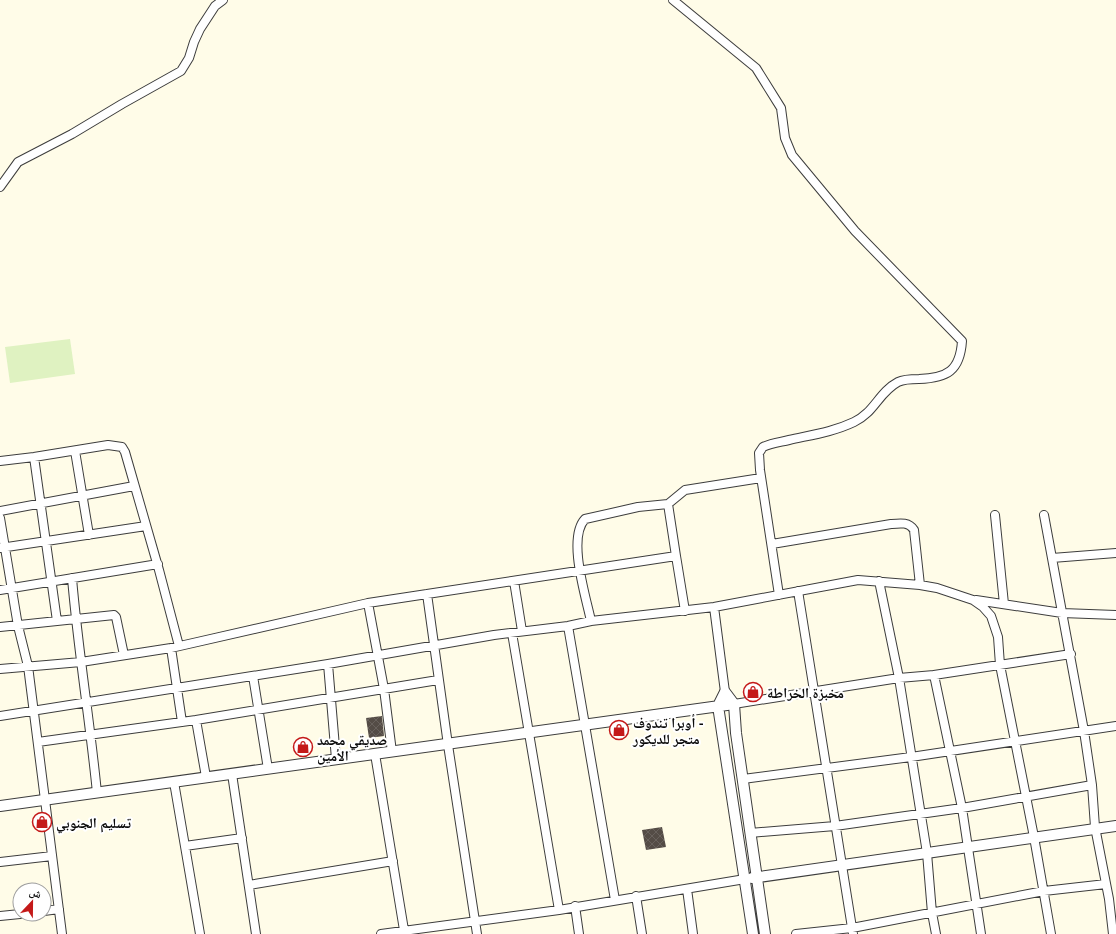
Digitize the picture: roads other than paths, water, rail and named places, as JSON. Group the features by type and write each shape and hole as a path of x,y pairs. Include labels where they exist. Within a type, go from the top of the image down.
{"street":[{"path":"0,187 18,162 72,134 122,104 181,72 186,66 200,29 215,6 223,0"},
{"path":"673,0 756,68 781,108 785,138 792,155 855,231 962,341 960,358 955,367 947,374 937,379 899,382 882,395 864,417 839,428 763,447 759,453 759,460 778,595"},
{"path":"0,461 108,445 122,448 125,452 158,564 179,646"},
{"path":"75,451 89,535"},
{"path":"34,457 58,621"},
{"path":"591,621 577,550 580,526 585,519 638,507 668,504 685,490 697,487 761,478"},
{"path":"0,511 134,486"},
{"path":"668,504 685,611"},
{"path":"995,515 1004,604"},
{"path":"1044,515 1071,654 1084,731 1092,785 1095,828 1106,884 1113,898 1114,934"},
{"path":"0,518 3,548 12,588 18,626 28,666 62,934"},
{"path":"772,544 885,524 907,524 914,530 920,585"},
{"path":"3,548 146,526"},
{"path":"1052,558 1116,553"},
{"path":"0,669 81,662 171,648 368,603 676,556"},
{"path":"0,590 158,564"},
{"path":"72,578 75,620 92,734 97,793"},
{"path":"0,716 86,701 177,689 522,631 568,626 591,621 714,607 858,580 920,585 938,588 973,600 1062,613 1116,615"},
{"path":"514,581 522,631"},
{"path":"879,581 899,678 921,813 927,852 932,913 936,934"},
{"path":"798,591 825,767 843,865 853,931"},
{"path":"426,594 478,934"},
{"path":"973,600 983,607 991,616 998,637 1000,664 1034,837 1051,934"},
{"path":"368,603 379,656 392,752"},
{"path":"714,607 725,692 734,704 750,833 765,934"},
{"path":"0,628 114,615 124,655"},
{"path":"568,626 615,900"},
{"path":"512,633 559,910"},
{"path":"171,648 182,722"},
{"path":"0,806 336,759 448,745 528,732 734,704 899,678 934,675 1071,654"},
{"path":"328,664 336,759"},
{"path":"934,675 962,808 981,934"},
{"path":"253,676 268,769"},
{"path":"38,742 196,720 438,680"},
{"path":"725,692 718,706 753,934"},
{"path":"196,720 206,778"},
{"path":"743,779 825,767 911,757 1116,726"},
{"path":"375,754 404,930"},
{"path":"232,774 256,934"},
{"path":"174,782 200,934"},
{"path":"750,833 835,826 962,808 1092,785"},
{"path":"381,934 475,920 559,910 575,906 745,879 1116,826"},
{"path":"185,846 242,838"},
{"path":"0,862 52,856"},
{"path":"249,885 393,861"},
{"path":"796,934 853,931 932,913 1044,891 1106,884"},
{"path":"688,889 693,934"},
{"path":"636,896 642,934"},
{"path":"575,906 579,934"},
{"path":"52,910 59,909"},
{"path":"0,916 12,915"}],"place":[{"name":"مخبزة الخراطة","path":"753,692"},
{"name":"أوبرا تندوف - متجر للديكور","path":"619,730"},
{"name":"صديقي محمد الأمين","path":"303,747"},
{"name":"تسليم الجنوبي","path":"42,822"}]}
